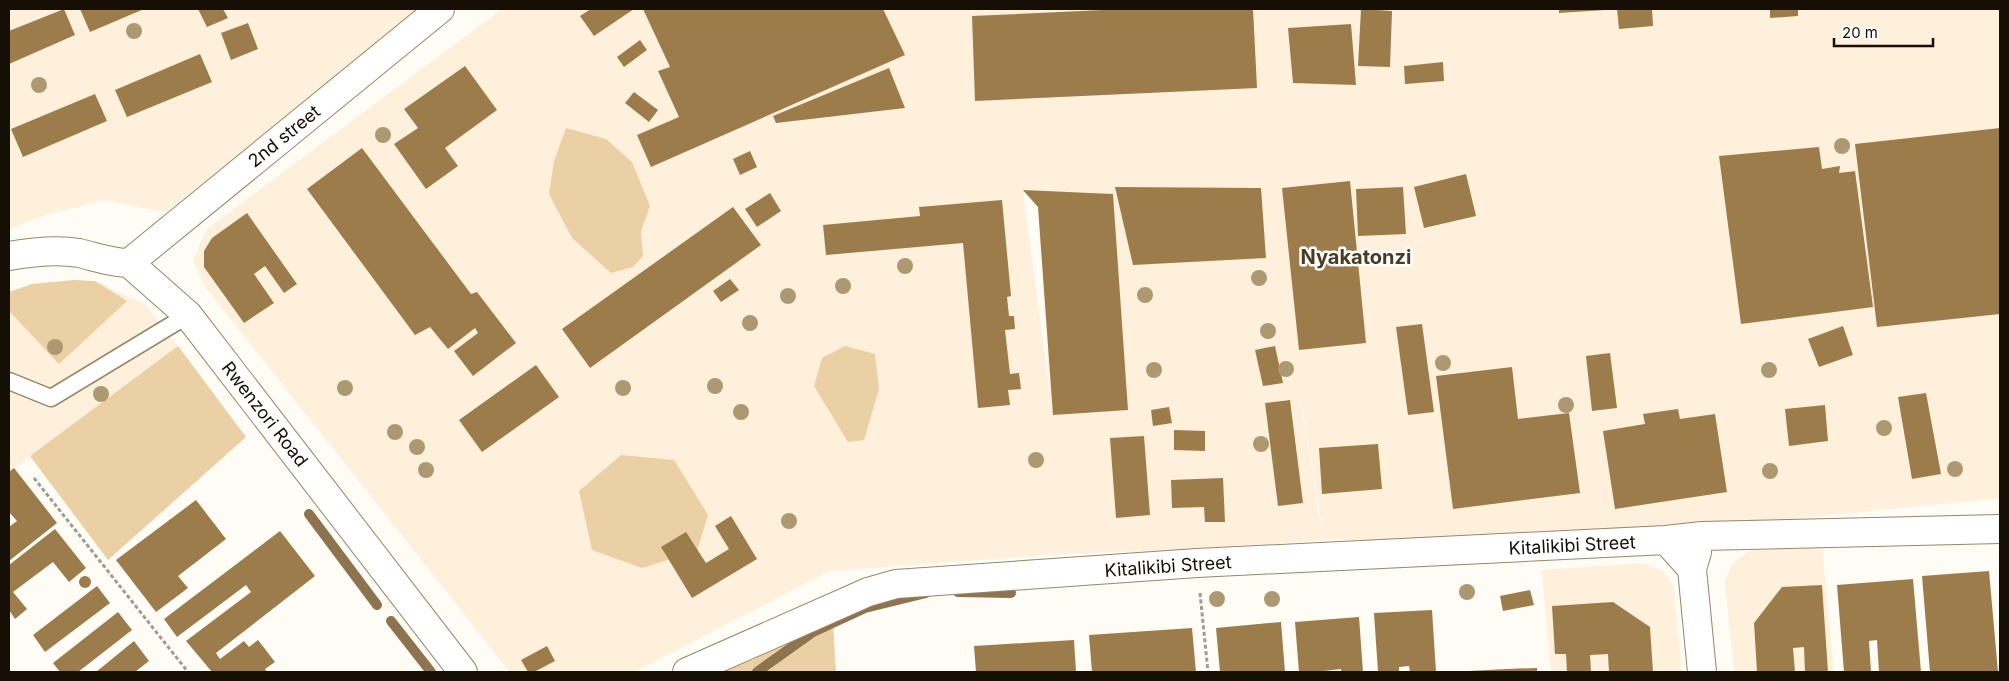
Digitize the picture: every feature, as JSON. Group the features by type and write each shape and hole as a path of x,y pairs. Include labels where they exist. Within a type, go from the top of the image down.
{"street":[{"name":"2nd street","path":"129,263 440,9"},
{"path":"9,256 41,251 77,253 119,263 129,263"},
{"name":"Rwenzori Road","path":"129,263 188,315 463,672"},
{"name":"Kitalikibi Street","path":"687,672 868,592 896,584 1197,563 1666,540 1702,536 2000,529"},
{"path":"1702,536 1692,569 1702,672"},
{"path":"1666,540 1692,569"}],"lane":[{"path":"9,381 51,398 188,315"}],"path":[{"path":"34,478 188,672"},
{"path":"1197,563 1208,672"}],"shaded area":[{"path":"9,9 429,9 165,212 104,200 45,215 9,229"},
{"path":"502,9 2000,9 2000,498 1601,538 1324,540 1169,550 1062,554 829,571 634,672 510,672 206,288 193,260 207,229","holes":["1023,191 1038,207 1051,403","1301,397 1323,531 1320,522"]},
{"path":"566,128 606,139 632,162 650,206 641,231 643,256 633,267 611,273 572,238 549,194 554,161"},
{"path":"74,280 95,281 127,301 59,364 9,311 9,292 32,284"},
{"path":"95,281 146,305 178,346 9,472 9,297 58,282"},
{"path":"178,346 246,437 108,560 30,456"},
{"path":"845,346 875,354 879,389 864,440 848,442 814,386 822,358"},
{"path":"621,455 674,460 708,515 697,551 642,568 592,550 579,491"},
{"path":"1822,547 1834,672 1734,672 1725,581 1732,564 1751,550"},
{"path":"1642,563 1663,571 1673,585 1682,672 1551,672 1542,570"},
{"path":"833,623 836,672 721,672 728,664 752,660 769,649"}],"building":[{"path":"64,9 75,35 9,64 9,31"},
{"path":"80,9 144,9 90,32"},
{"path":"198,9 223,9 228,18 207,27"},
{"path":"591,9 634,9 594,36 580,16"},
{"path":"643,9 883,9 905,55 651,167 637,135 679,117 658,71 670,67"},
{"path":"1125,9 1253,9 1257,88 975,101 972,16"},
{"path":"1361,9 1392,11 1390,67 1358,66"},
{"path":"1559,9 1605,9 1605,10 1559,13"},
{"path":"1617,9 1652,9 1653,26 1619,29"},
{"path":"1770,9 1798,9 1798,16 1770,18"},
{"path":"248,23 258,49 231,60 221,33"},
{"path":"1351,24 1356,85 1293,83 1288,28"},
{"path":"640,40 647,50 624,67 617,57"},
{"path":"200,54 212,82 127,117 115,90"},
{"path":"1443,62 1444,81 1405,84 1404,66"},
{"path":"465,66 497,110 445,148 458,166 426,189 394,144 418,128 404,109"},
{"path":"889,68 905,108 776,123 773,116"},
{"path":"634,92 658,110 649,122 625,103"},
{"path":"95,94 107,121 23,157 11,129"},
{"path":"2000,128 2000,314 1877,327 1855,144"},
{"path":"1819,147 1822,169 1840,166 1839,173 1855,171 1873,307 1741,324 1719,156"},
{"path":"362,148 471,294 477,292 516,343 473,376 454,351 478,333 475,328 448,349 430,327 415,335 307,189"},
{"path":"750,151 757,167 740,175 733,159"},
{"path":"1466,174 1476,216 1424,228 1414,187"},
{"path":"1350,181 1366,343 1299,350 1282,188"},
{"path":"1115,187 1261,188 1266,258 1133,265"},
{"path":"1403,187 1406,234 1358,236 1356,189"},
{"path":"1023,190 1113,194 1128,410 1053,415 1038,207"},
{"path":"770,193 781,211 757,227 745,209"},
{"path":"1002,200 1011,296 1007,297 1009,316 1014,316 1015,329 1005,330 1010,374 1019,373 1021,389 1008,390 1010,405 978,408 963,243 826,255 823,225 920,216 919,207"},
{"path":"733,207 761,245 590,368 562,329"},
{"path":"247,213 297,284 284,293 265,266 254,274 274,303 244,323 204,267 204,251 212,238"},
{"path":"730,279 739,290 721,302 713,291"},
{"path":"1422,324 1434,412 1408,415 1396,327"},
{"path":"1843,326 1853,355 1819,367 1808,339"},
{"path":"1275,346 1283,383 1263,386 1255,350"},
{"path":"1610,353 1617,408 1592,411 1586,356"},
{"path":"536,365 559,397 482,452 459,420"},
{"path":"1512,367 1518,419 1569,413 1580,493 1453,509 1436,376"},
{"path":"1926,393 1941,474 1912,479 1898,397"},
{"path":"1290,400 1303,503 1278,506 1265,403"},
{"path":"1825,405 1828,441 1789,446 1785,409"},
{"path":"1169,407 1172,423 1153,426 1151,410"},
{"path":"1678,409 1680,419 1715,414 1727,492 1615,509 1603,431 1645,424 1643,414"},
{"path":"1174,430 1205,431 1205,451 1174,450"},
{"path":"1144,436 1150,515 1116,518 1110,438"},
{"path":"1378,444 1382,489 1322,494 1319,448"},
{"path":"14,468 57,523 9,561 9,527 17,521 9,512 9,472"},
{"path":"1223,478 1225,522 1205,522 1204,507 1172,508 1171,480"},
{"path":"196,500 226,539 178,576 188,588 156,612 116,560"},
{"path":"731,516 757,559 692,598 661,547 686,532 706,563 729,549 715,526"},
{"path":"55,529 86,568 69,582 53,562 13,592 27,609 15,619 9,610 9,565"},
{"path":"280,531 315,576 216,653 220,659 244,641 249,647 258,640 275,662 265,669 267,672 212,672 186,641 251,592 246,585 177,637 164,619"},
{"path":"1989,571 1998,672 1930,672 1922,576"},
{"path":"83,576 87,576 91,582 87,588 83,588 79,584 79,580"},
{"path":"1913,579 1921,672 1879,672 1877,640 1869,641 1871,672 1844,672 1837,585"},
{"path":"1822,585 1828,672 1805,672 1804,647 1793,648 1795,672 1757,672 1754,623 1782,587"},
{"path":"97,586 110,603 45,652 33,635"},
{"path":"1530,590 1534,605 1503,611 1500,596"},
{"path":"1613,602 1650,627 1653,672 1609,672 1608,654 1590,655 1591,672 1567,672 1566,654 1555,654 1552,606"},
{"path":"1432,610 1436,672 1410,672 1409,666 1399,667 1399,672 1378,672 1374,613"},
{"path":"118,612 132,630 78,672 60,672 53,663"},
{"path":"1359,617 1363,672 1341,672 1341,669 1325,672 1299,672 1295,622"},
{"path":"1281,622 1285,672 1220,672 1216,628"},
{"path":"1192,628 1196,672 1092,672 1089,635"},
{"path":"1074,640 1076,672 976,672 974,646"},
{"path":"134,641 149,661 135,672 96,672"},
{"path":"547,646 555,661 534,672 528,672 521,660"},
{"path":"1537,668 1537,672 1469,672 1469,671"}],"waterway":[{"path":"309,514 377,605"},
{"path":"958,592 1011,593"},
{"path":"757,672 813,632 865,608 926,593"},
{"path":"391,621 431,672"}],"district":[{"name":"Nyakatonzi","path":"1356,257"}]}
